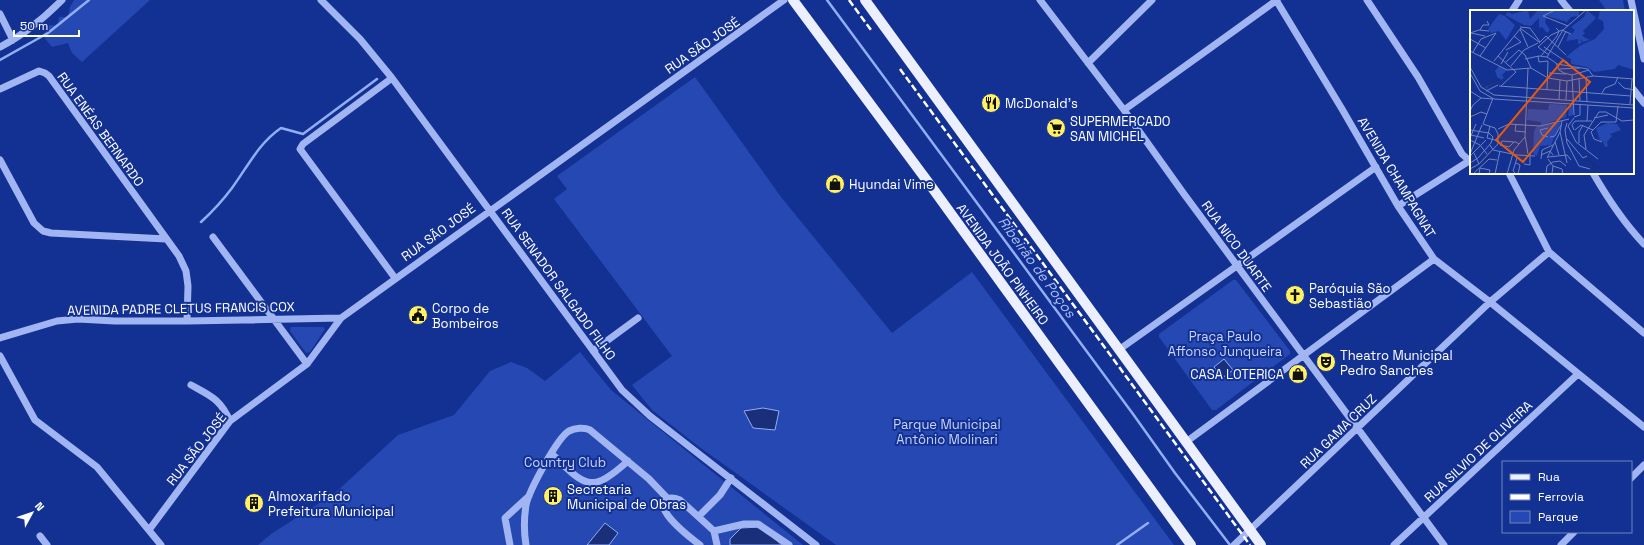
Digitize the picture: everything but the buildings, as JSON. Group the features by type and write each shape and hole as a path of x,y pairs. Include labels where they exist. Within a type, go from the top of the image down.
{"main road":[{"name":"AVENIDA JOÃO PINHEIRO","path":"793,0 928,182 1191,545"},
{"path":"865,0 1261,545"}],"street":[{"path":"0,47 14,40 44,18 62,0"},
{"name":"RUA SENADOR SALGADO FILHO","path":"321,0 360,39 392,78 622,390 650,416 816,545"},
{"name":"RUA SÃO JOSÉ","path":"150,530 230,421 307,364 340,318 784,0"},
{"name":"RUA NICO DUARTE","path":"1040,0 1124,110 1303,356 1444,545"},
{"path":"1088,63 1152,0"},
{"path":"1124,110 1277,0"},
{"name":"AVENIDA CHAMPAGNAT","path":"1277,0 1398,206 1434,259 1490,302 1644,427"},
{"path":"1368,0 1418,77 1462,154 1470,162 1398,206"},
{"path":"1513,10 1519,0"},
{"path":"1561,0 1569,10"},
{"path":"1631,0 1633,10"},
{"path":"0,14 14,40"},
{"path":"1634,14 1644,59"},
{"name":"RUA ENÉAS BERNARDO","path":"0,89 39,71 49,76 179,256 186,271 188,286 187,321"},
{"path":"392,78 303,144 300,150 395,278"},
{"path":"1634,90 1644,103"},
{"path":"0,160 34,223 43,231 51,233 166,239"},
{"path":"1120,349 1376,167"},
{"path":"1508,174 1549,252 1644,333"},
{"path":"1594,174 1624,222 1644,244"},
{"path":"213,237 307,364"},
{"name":"RUA GAMA CRUZ","path":"1237,543 1490,302 1549,252"},
{"path":"1186,442 1434,259"},
{"name":"AVENIDA PADRE CLETUS FRANCIS COX","path":"0,338 57,322 78,319 115,321 187,321 340,318"},
{"path":"593,351 638,318"},
{"path":"0,356 35,420 97,467 161,545"},
{"name":"RUA SILVIO DE OLIVEIRA","path":"1394,545 1578,374"},
{"path":"191,385 214,398 224,408 230,421"},
{"path":"526,545 526,510 529,496 552,454 567,433 577,429 586,428 628,461 668,499"},
{"path":"552,454 574,474 589,483 601,481 614,474 628,461"},
{"path":"1632,477 1644,466"},
{"path":"699,516 720,495 731,478"},
{"path":"510,545 505,518 529,496"},
{"path":"700,545 666,514 663,505 664,501 674,498 680,500 714,531 717,545"},
{"path":"714,531 744,524 758,524 789,545"},
{"path":"1561,545 1573,533"},
{"path":"40,536 47,545"}],"green space":[{"path":"74,0 150,0 82,62 72,53 68,43 52,47 43,36 49,25 58,26 59,17 68,17 70,7"},
{"path":"1599,0 1623,0 1625,10 1606,10"},
{"name":"Parque Municipal Antônio Molinari","path":"695,77 781,197 892,333 972,272 1174,545 836,545 698,446 652,410 632,385 672,356 554,199 567,189 557,176"},
{"name":"Praça Paulo Affonso Junqueira","path":"1233,280 1236,280 1290,351 1290,354 1216,410 1212,410 1159,337 1159,334"},
{"path":"291,327 323,327 325,329 310,352 306,353 290,331"},
{"name":"Country Club","path":"580,352 611,390 803,545 258,545 271,534 335,493 398,435 454,415 490,371 511,362 527,368 545,381"}],"shaded area":[{"path":"1224,359 1233,370 1222,378 1214,367"},
{"path":"763,408 779,411 775,430 753,428 744,411"},
{"path":"605,523 618,533 609,545 587,545"},
{"path":"760,527 782,545 730,545 730,539 741,528"}],"waterway":[{"path":"0,60 48,33 89,0"},
{"name":"Ribeirão de Poços","path":"827,0 1175,473 1230,545"},
{"path":"201,222 225,197 254,155 273,134 281,128 303,134 377,79"},
{"path":"1117,545 1148,523"}],"railway":[{"path":"849,0 871,30"},
{"path":"900,69 1250,545"}],"place":[{"name":"McDonald's","path":"991,103"},
{"name":"SUPERMERCADO SAN MICHEL","path":"1056,128"},
{"name":"Hyundai Vime","path":"835,184"},
{"name":"Paróquia São Sebastião","path":"1295,295"},
{"name":"Corpo de Bombeiros","path":"418,315"},
{"name":"Theatro Municipal Pedro Sanches","path":"1326,362"},
{"name":"CASA LOTERICA","path":"1298,374"},
{"name":"Secretaria Municipal de Obras","path":"553,496"},
{"name":"Almoxarifado Prefeitura Municipal","path":"254,503"}]}
